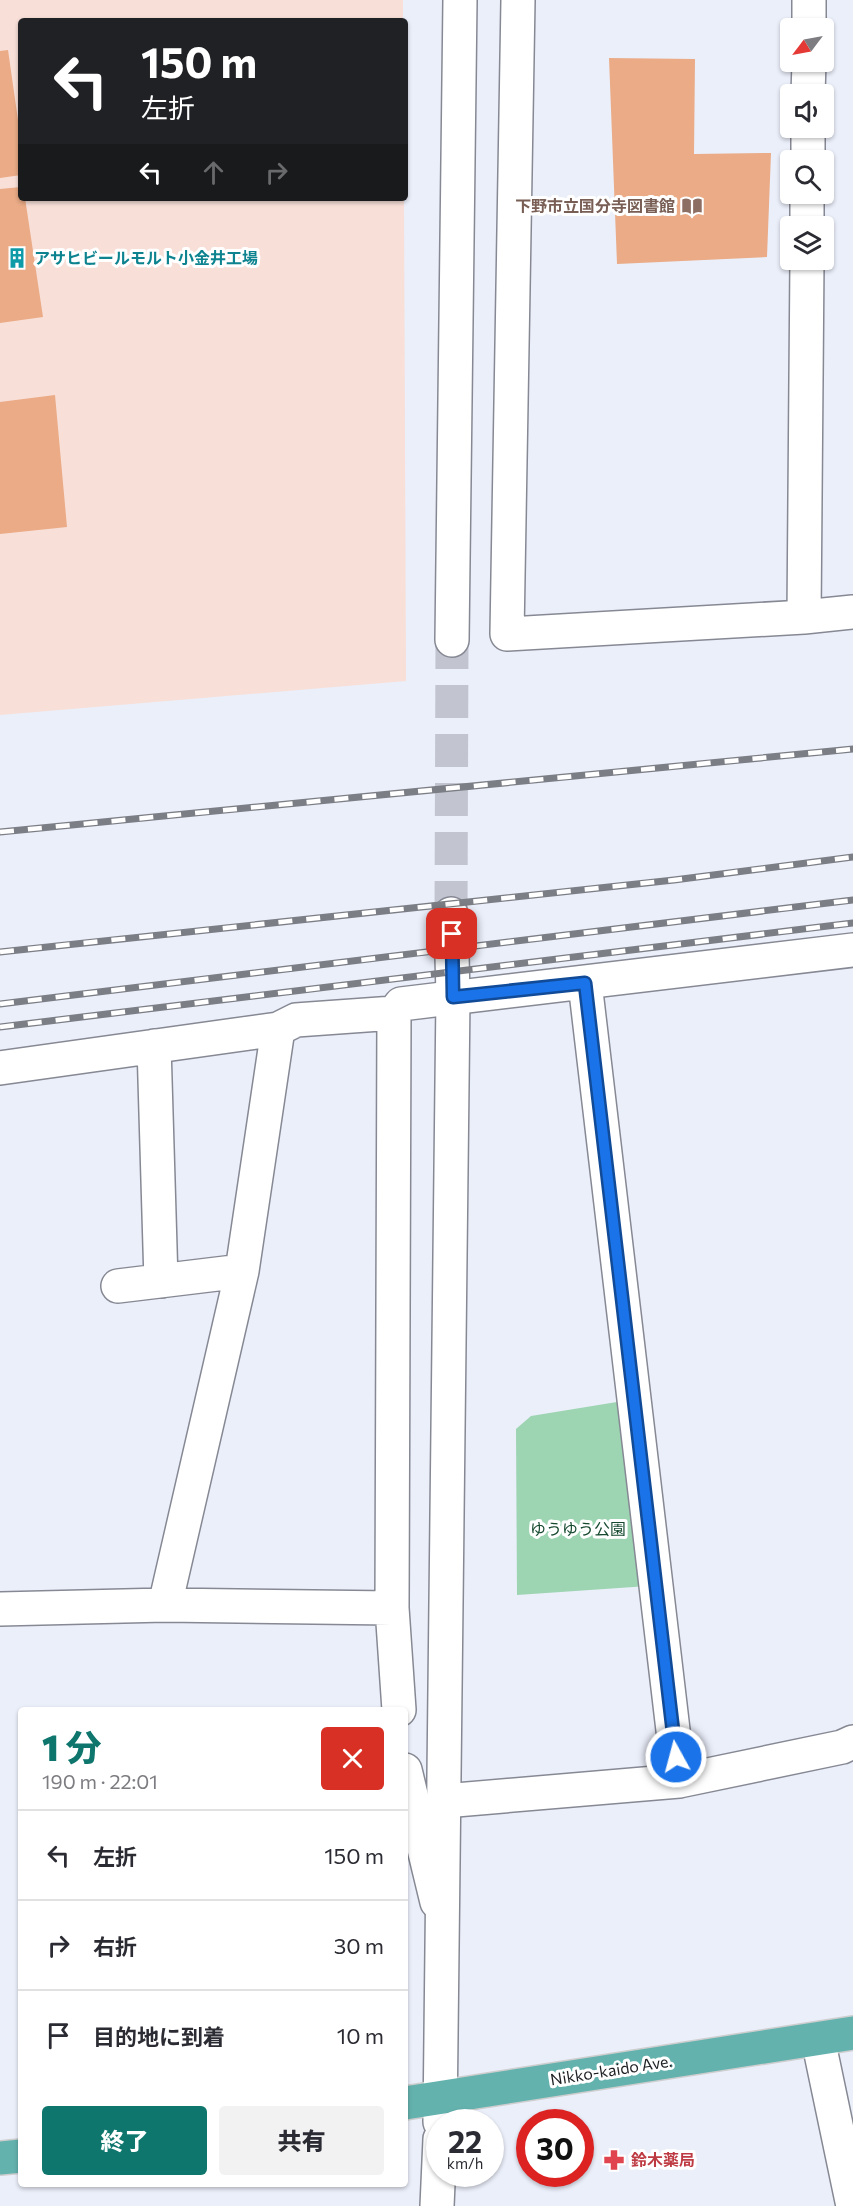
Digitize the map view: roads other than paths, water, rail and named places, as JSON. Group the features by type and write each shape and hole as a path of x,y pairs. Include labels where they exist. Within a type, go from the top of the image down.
{"highway":[{"name":"Nikko-kaido Ave.","path":"446,2109 853,2032"},
{"name":"Nikko-kaido Ave.","path":"408,2104 436,2109"},
{"path":"0,2158 18,2156"}],"street":[{"path":"452,640 460,0"},
{"path":"518,0 507,634 804,617 853,612"},
{"path":"809,0 809,18"},
{"path":"804,617 807,270"},
{"path":"441,2109 453,997 451,914"},
{"path":"399,1707 392,1608 394,1013 401,1004 853,950"},
{"path":"585,983 679,1780"},
{"path":"0,1068 278,1029 296,1020 394,1013"},
{"path":"165,1605 242,1271 278,1029"},
{"path":"154,1047 161,1281"},
{"path":"118,1286 242,1271"},
{"path":"0,1610 165,1605 392,1608"},
{"path":"444,1800 679,1780 842,1747 853,1742"},
{"path":"408,1782 442,1922"},
{"path":"818,2039 853,2206"},
{"path":"437,2206 438,2187"}],"tunnel":[{"path":"451,914 452,640"}],"railway":[{"path":"0,832 853,749"},
{"path":"0,952 674,880 853,857"},
{"path":"0,1004 853,900"},
{"path":"0,1027 853,923"}],"place":[{"name":"下野市立国分寺図書館","path":"692,206"},
{"name":"アサヒビールモルト小金井工場","path":"17,258"},
{"name":"鈴木薬局","path":"614,2160"}],"park label":[{"name":"ゆうゆう公園","path":"578,1529"}]}
